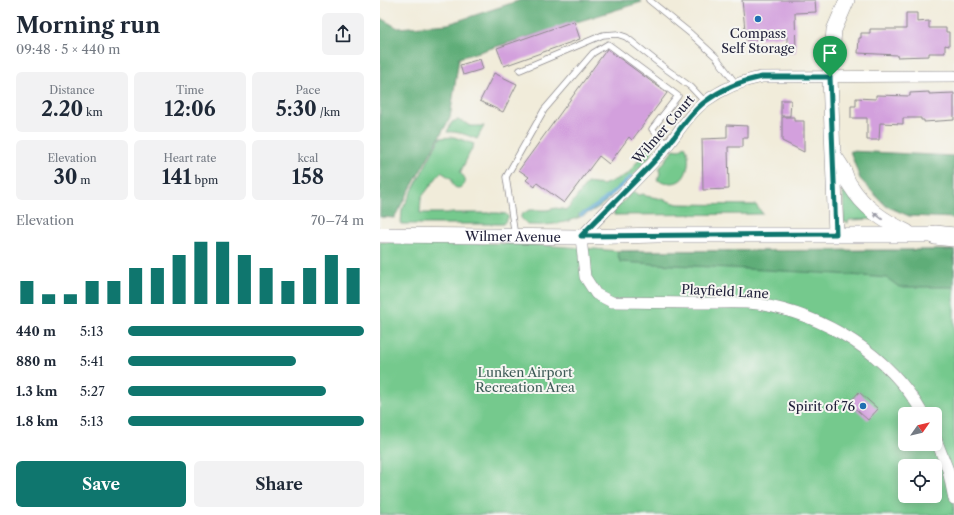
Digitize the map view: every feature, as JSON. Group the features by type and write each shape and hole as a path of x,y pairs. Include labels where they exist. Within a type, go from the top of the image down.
{"highway":[{"path":"935,234 954,232"},
{"path":"935,234 954,237"}],"street":[{"path":"836,234 830,77 834,30 847,0"},
{"name":"Wilmer Court","path":"581,236 604,211 634,183 705,102 736,84 762,77 867,78 954,76"},
{"path":"833,154 844,171 849,184 861,200 873,212 887,222 912,234"},
{"name":"Wilmer Avenue","path":"380,235 581,236 935,234"},
{"name":"Playfield Lane","path":"581,236 585,277 596,294 612,302 756,304 785,310 807,317 827,326 853,341 871,354 893,374 918,407"},
{"path":"941,451 948,470 954,499"}],"lane":[{"path":"649,0 691,34 716,57 736,84"},
{"path":"520,70 603,35 617,34 626,37 691,87 705,102"},
{"path":"515,236 506,177 544,110 592,53 608,44 678,96 652,129 668,145"}],"green space":[{"path":"521,0 639,0 642,2 459,58 450,118 394,218 380,217 380,18 398,28 448,24"},
{"path":"457,120 470,126 484,126 477,139 459,133 447,132 452,122"},
{"path":"657,135 659,138 650,156 632,177 631,176 610,195 593,207 578,215 579,217 611,197 596,209 579,218 547,225 530,225 521,218 521,215 529,210 547,210 556,208 567,210 587,183 603,185 628,174"},
{"path":"454,137 474,144 460,173 464,177 464,184 462,187 455,187 452,179 441,172 421,198 420,213 498,213 506,214 508,218 503,224 401,224 402,210 440,138"},
{"path":"685,146 688,155 688,165 685,175 679,181 674,183 657,180 660,174 659,169 674,149 679,150"},
{"path":"850,151 954,156 954,218 909,216 886,206 860,179"},
{"path":"843,186 877,219 849,220 848,223 844,222"},
{"path":"633,191 638,195 644,194 646,196 678,204 756,205 763,214 614,215 614,211"},
{"name":"Lunken Airport Recreation Area","path":"380,242 439,242 558,246 617,251 954,250 954,515 380,515"},
{"path":"954,250 954,287 899,287 887,278 838,274 620,262 617,251"}],"building":[{"path":"742,0 815,0 816,12 795,13 796,52 787,53 787,36 746,40"},
{"path":"906,13 917,13 917,22 929,21 929,28 946,28 946,32 949,32 949,46 945,45 945,53 929,53 929,56 897,57 897,55 858,53 859,38 861,38 861,33 870,33 870,29 906,29"},
{"path":"574,21 580,39 504,66 497,48"},
{"path":"607,49 667,93 632,140 629,137 609,164 599,156 564,203 537,183 535,187 526,180 529,177 519,170"},
{"path":"480,59 483,69 463,75 460,65"},
{"path":"494,73 517,84 503,112 480,101"},
{"path":"929,92 929,94 954,93 954,120 924,122 921,118 903,118 903,124 880,123 879,140 867,140 867,118 851,118 851,106 856,106 856,98 876,99 876,95 910,96 910,93"},
{"path":"781,100 791,100 790,116 781,116"},
{"path":"782,117 794,117 794,121 804,121 804,152 782,141"},
{"path":"727,125 748,126 748,138 743,138 743,147 728,147 729,189 703,190 702,139 727,138"},
{"name":"Spirit of 76","path":"859,392 878,409 868,420 849,403"}],"waterway":[{"path":"581,215 613,193 631,177"}],"place":[{"name":"Compass Self Storage","path":"758,19"},
{"name":"Spirit of 76","path":"863,406"}],"route":[{"path":"762,77 830,77 836,234 581,236 604,211 634,183 697,110 705,102 722,91 736,84 762,77"}]}
